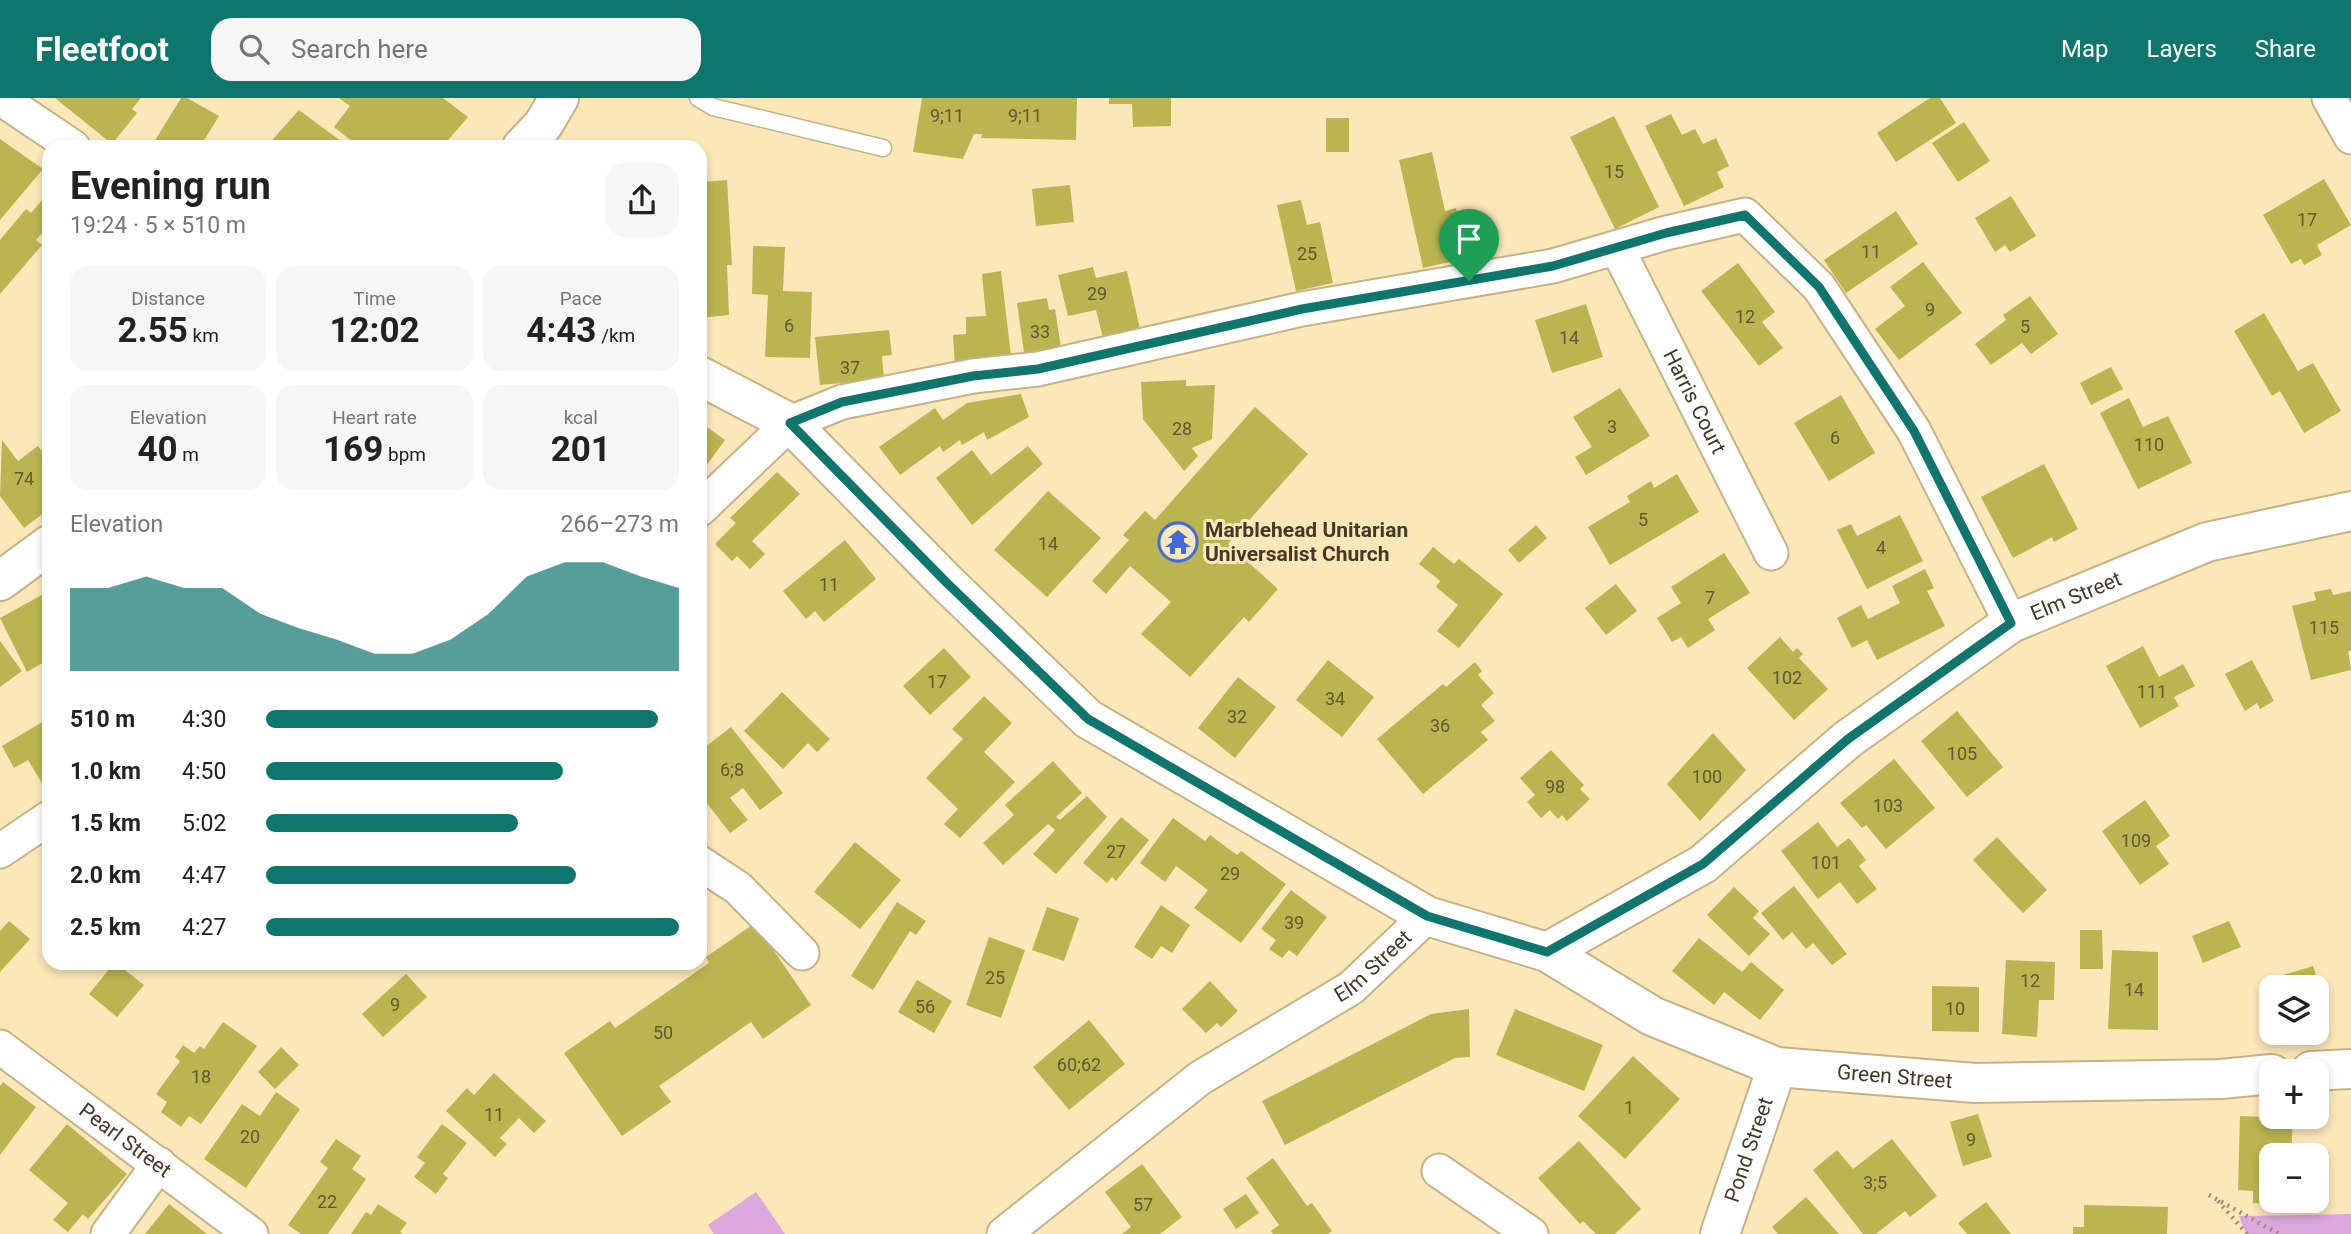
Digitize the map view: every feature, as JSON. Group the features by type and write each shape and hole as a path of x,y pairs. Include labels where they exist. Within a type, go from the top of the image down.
{"main road":[{"path":"528,140 543,124 559,98"},
{"path":"707,380 790,423 946,582 1088,719 1427,916"},
{"name":"Elm Street","path":"1427,916 1547,952 1703,864 1848,739 2011,623 2207,542 2351,511"},
{"path":"0,581 42,550"},
{"name":"Green Street","path":"1547,952 1652,1016 1777,1067 1975,1083 2216,1079 2259,1075"},
{"name":"Pond Street","path":"1720,1234 1777,1067"},
{"path":"2329,1070 2351,1069"}],"street":[{"path":"2329,98 2351,137"},
{"path":"2,99 63,140"},
{"path":"707,502 790,423 842,402 973,376 1038,369 1302,309 1553,266 1745,215 1819,287 1907,420 2011,623"},
{"name":"Harris Court","path":"1617,248 1771,553"},
{"path":"0,851 42,823"},
{"path":"707,868 738,888 802,953"},
{"name":"Elm Street","path":"1004,1234 1200,1078 1351,988 1427,916"},
{"name":"Pearl Street","path":"0,1047 251,1234"},
{"path":"108,1234 159,1164"},
{"path":"1439,1171 1531,1234"}],"lane":[{"path":"698,98 713,107 883,148"}],"path":[{"path":"2209,1195 2279,1234"},
{"path":"2218,1200 2220,1206 2247,1234"}],"shaded area":[{"path":"756,1192 785,1234 714,1234 708,1225"},
{"path":"2351,1214 2351,1234 2246,1234 2239,1216"}],"building":[{"path":"55,98 141,98 132,109 137,113 115,140 107,140"},
{"path":"181,98 187,98 219,116 204,140 155,140"},
{"path":"339,98 443,98 468,117 448,140 350,140 334,127 350,106"},
{"path":"922,98 1077,98 1076,140 981,138 982,134 974,134 963,159 913,152"},
{"path":"1109,98 1171,98 1171,126 1133,127 1132,104 1109,104"},
{"path":"1930,98 1940,98 1956,123 1896,162 1877,133"},
{"path":"299,110 340,140 272,140"},
{"path":"1671,114 1682,135 1695,129 1703,144 1716,138 1729,166 1717,172 1724,187 1684,206 1645,126"},
{"path":"1614,116 1659,207 1615,229 1570,137"},
{"path":"1326,118 1349,118 1349,152 1326,152"},
{"path":"1964,122 1990,161 1958,182 1932,143"},
{"path":"0,139 42,170 0,220"},
{"path":"1432,152 1445,211 1456,208 1467,258 1423,268 1399,160"},
{"path":"2324,179 2351,225 2317,245 2322,255 2304,265 2301,259 2291,264 2263,215"},
{"path":"727,180 732,265 727,265 729,315 707,317 707,181"},
{"path":"1070,185 1074,222 1036,226 1032,189"},
{"path":"2011,196 2036,236 2010,252 2005,245 1995,252 1975,218"},
{"path":"42,200 42,233 36,240 42,245 0,294 0,240 26,209 31,213"},
{"path":"1301,200 1307,225 1320,222 1333,283 1296,291 1277,205"},
{"path":"1896,211 1918,244 1846,293 1824,260"},
{"path":"753,246 785,247 783,291 812,292 810,358 765,357 768,295 752,294"},
{"path":"1923,262 1962,313 1899,360 1875,329 1905,306 1890,287"},
{"path":"1738,263 1775,312 1762,322 1783,348 1759,366 1701,291"},
{"path":"1093,267 1096,278 1127,271 1142,338 1105,346 1096,310 1068,316 1058,275"},
{"path":"1001,271 1012,365 955,367 953,335 966,334 966,317 986,316 982,274"},
{"path":"2030,296 2058,334 2031,354 2022,343 1991,365 1975,344 2006,320 2003,315"},
{"path":"1047,298 1049,310 1055,309 1062,354 1025,360 1017,303"},
{"path":"1586,304 1603,357 1552,373 1535,320"},
{"path":"2264,313 2298,371 2313,363 2341,411 2304,433 2280,391 2272,396 2234,331"},
{"path":"889,330 892,355 882,356 884,379 820,385 815,337"},
{"path":"2111,367 2123,389 2091,405 2080,383"},
{"path":"1186,380 1186,386 1215,385 1212,439 1192,448 1198,456 1184,471 1143,419 1141,382"},
{"path":"1620,388 1650,436 1586,475 1575,457 1592,447 1573,417"},
{"path":"1021,394 1029,417 987,440 984,432 962,445 960,440 943,452 940,446 900,475 879,447 935,408 943,420 967,403"},
{"path":"1841,395 1875,453 1829,481 1794,423"},
{"path":"2129,398 2143,427 2168,416 2192,463 2138,489 2100,413"},
{"name":"Marblehead Unitarian Universalist Church","path":"1255,407 1308,454 1228,544 1278,589 1249,622 1244,617 1190,677 1141,634 1171,602 1130,566 1106,594 1092,581 1129,540 1123,535 1145,511 1155,520"},
{"path":"707,427 725,440 707,464"},
{"path":"2,440 18,461 38,446 42,451 42,514 24,528 0,496"},
{"path":"1028,446 1043,464 972,525 936,478 972,450 991,475"},
{"path":"2044,464 2078,529 2054,542 2052,537 2013,558 1981,497"},
{"path":"777,472 800,494 752,541 765,554 750,569 737,556 732,561 715,544 736,523 730,518"},
{"path":"1677,474 1699,512 1610,565 1588,527 1630,502 1627,496 1651,481 1654,488"},
{"path":"1048,491 1101,538 1047,597 994,550"},
{"path":"1900,515 1923,561 1867,589 1837,530 1851,524 1857,536"},
{"path":"1536,525 1547,538 1519,563 1508,550"},
{"path":"845,540 876,579 824,622 815,611 806,619 783,591"},
{"path":"1433,547 1454,564 1459,559 1503,594 1459,648 1437,631 1458,605 1436,587 1440,581 1419,564"},
{"path":"1724,553 1750,593 1708,619 1715,630 1688,648 1681,637 1672,642 1657,618 1681,603 1671,587"},
{"path":"1925,569 1934,588 1927,591 1945,626 1877,660 1867,640 1852,648 1837,618 1861,605 1868,619 1900,603 1892,586"},
{"path":"1616,584 1637,611 1606,635 1585,608"},
{"path":"2331,589 2333,595 2351,591 2351,651 2348,651 2351,670 2311,680 2292,606 2316,600 2314,592"},
{"path":"42,595 42,663 27,672 0,618"},
{"path":"1780,637 1793,652 1797,648 1803,654 1799,658 1828,689 1794,720 1747,668"},
{"path":"0,641 22,671 0,687"},
{"path":"2143,646 2159,677 2183,664 2195,686 2174,697 2179,706 2140,728 2106,666"},
{"path":"944,648 971,677 930,715 903,686"},
{"path":"1328,660 1374,697 1342,737 1296,700"},
{"path":"2252,660 2274,701 2260,709 2257,703 2245,711 2225,674"},
{"path":"1475,662 1482,671 1478,675 1494,693 1481,705 1495,721 1481,732 1488,740 1423,794 1377,739 1443,684 1446,687"},
{"path":"1238,677 1276,707 1235,758 1198,728"},
{"path":"782,692 830,739 817,752 808,743 783,769 744,731"},
{"path":"984,696 1012,723 984,752 1015,782 960,838 944,824 958,809 926,778 963,739 952,729"},
{"path":"1957,711 2003,767 1967,797 1921,741"},
{"path":"42,722 42,783 28,760 14,768 2,746"},
{"path":"731,727 783,793 760,810 743,788 730,798 748,820 730,833 707,803 707,746"},
{"path":"1713,733 1746,770 1700,821 1667,784"},
{"path":"1551,750 1584,785 1580,789 1590,799 1567,821 1562,815 1558,819 1550,810 1541,818 1527,802 1535,795 1520,778"},
{"path":"1894,759 1935,808 1886,849 1866,825 1862,828 1840,803"},
{"path":"1053,761 1082,793 1056,817 1060,820 1087,796 1107,817 1056,874 1033,854 1055,830 1048,824 1003,865 983,843 1014,815 1005,805"},
{"path":"2145,800 2170,836 2156,846 2169,864 2140,885 2102,831"},
{"path":"1121,817 1149,840 1116,881 1112,877 1107,883 1083,863"},
{"path":"1173,818 1205,841 1210,835 1237,855 1241,851 1286,884 1241,943 1194,908 1208,890 1176,866 1165,882 1140,863"},
{"path":"1818,822 1837,847 1849,838 1866,860 1859,866 1877,889 1857,904 1840,882 1818,899 1781,851"},
{"path":"1997,837 2047,890 2023,913 1973,860"},
{"path":"855,842 901,880 860,929 814,892"},
{"path":"1794,886 1847,954 1832,965 1813,943 1806,949 1792,932 1783,940 1761,913"},
{"path":"1734,887 1759,911 1753,918 1770,934 1749,956 1707,915"},
{"path":"1291,890 1327,917 1297,956 1289,950 1282,958 1269,949 1276,940 1261,929"},
{"path":"897,902 926,921 916,935 910,931 873,990 851,976"},
{"path":"1161,905 1190,925 1172,953 1161,946 1152,959 1134,947"},
{"path":"1047,907 1079,918 1064,961 1032,950"},
{"path":"9,921 30,939 0,972 0,931"},
{"path":"2229,921 2241,947 2203,963 2192,936"},
{"path":"755,923 811,1005 763,1039 751,1022 659,1086 671,1102 622,1136 564,1053 610,1021 615,1028 699,970 707,970 707,956"},
{"path":"2080,930 2102,930 2103,969 2080,969"},
{"path":"989,937 1025,950 1001,1018 966,1005"},
{"path":"1699,938 1742,972 1751,962 1784,990 1760,1020 1724,992 1714,1005 1672,971"},
{"path":"2112,950 2158,952 2158,1030 2108,1029"},
{"path":"2006,960 2055,962 2054,1000 2039,1000 2037,1037 2002,1034"},
{"path":"2313,966 2316,975 2283,975"},
{"path":"108,970 125,970 144,985 117,1017 89,994"},
{"path":"406,974 427,997 383,1037 362,1014"},
{"path":"917,980 952,1001 934,1033 898,1012"},
{"path":"1210,981 1238,1011 1221,1027 1217,1023 1206,1033 1182,1009"},
{"path":"1932,986 1979,987 1979,1032 1932,1031"},
{"path":"1469,1009 1470,1057 1455,1058 1285,1145 1262,1101 1431,1014"},
{"path":"1515,1009 1603,1045 1584,1091 1496,1055"},
{"path":"1089,1020 1125,1064 1069,1110 1033,1067"},
{"path":"223,1022 257,1046 201,1124 189,1116 181,1127 161,1112 167,1102 156,1094 180,1061 175,1057 183,1045 194,1053 200,1046 204,1049"},
{"path":"281,1047 299,1065 275,1089 258,1072"},
{"path":"1633,1056 1680,1099 1625,1159 1578,1116"},
{"path":"494,1073 546,1121 534,1133 519,1118 500,1138 507,1144 495,1157 446,1111 467,1088 474,1095"},
{"path":"3,1082 36,1107 0,1155 0,1086"},
{"path":"276,1092 300,1109 246,1188 204,1159 242,1104 260,1116"},
{"path":"1978,1114 1992,1157 1963,1166 1950,1122"},
{"path":"2240,1116 2259,1117 2259,1129 2292,1129 2292,1143 2259,1143 2259,1203 2253,1203 2253,1191 2238,1190"},
{"path":"67,1124 127,1174 88,1219 83,1214 68,1232 53,1220 68,1203 29,1170"},
{"path":"442,1124 467,1143 443,1174 448,1178 436,1194 414,1177 425,1163 417,1157"},
{"path":"336,1139 361,1156 352,1169 366,1179 328,1234 301,1234 288,1225 328,1168 320,1162"},
{"path":"1892,1139 1937,1196 1910,1217 1905,1211 1876,1234 1863,1234 1813,1170 1837,1150 1853,1169"},
{"path":"1579,1141 1641,1209 1615,1234 1596,1234 1583,1221 1580,1224 1538,1178"},
{"path":"1273,1158 1307,1206 1312,1203 1332,1231 1328,1234 1273,1234 1271,1231 1279,1225 1246,1178"},
{"path":"1142,1164 1182,1217 1160,1234 1122,1234 1131,1227 1105,1192"},
{"path":"1246,1194 1259,1213 1236,1229 1223,1209"},
{"path":"1806,1197 1839,1234 1778,1234 1772,1227"},
{"path":"1986,1202 2011,1234 1967,1234 1958,1223"},
{"path":"169,1204 207,1234 145,1234"},
{"path":"378,1204 407,1223 400,1232 403,1234 351,1234 366,1212 371,1215"},
{"path":"2084,1205 2168,1207 2167,1234 2073,1234 2073,1227 2084,1227"}],"place":[{"name":"Marblehead Unitarian Universalist Church","path":"1178,542"}],"route":[{"path":"1745,215 1819,287 1914,431 2011,623 1848,739 1703,864 1547,952 1427,916 1088,719 946,582 790,423 842,402 973,376 1038,369 1302,309 1469,281 1553,266 1666,233 1745,215"}]}
